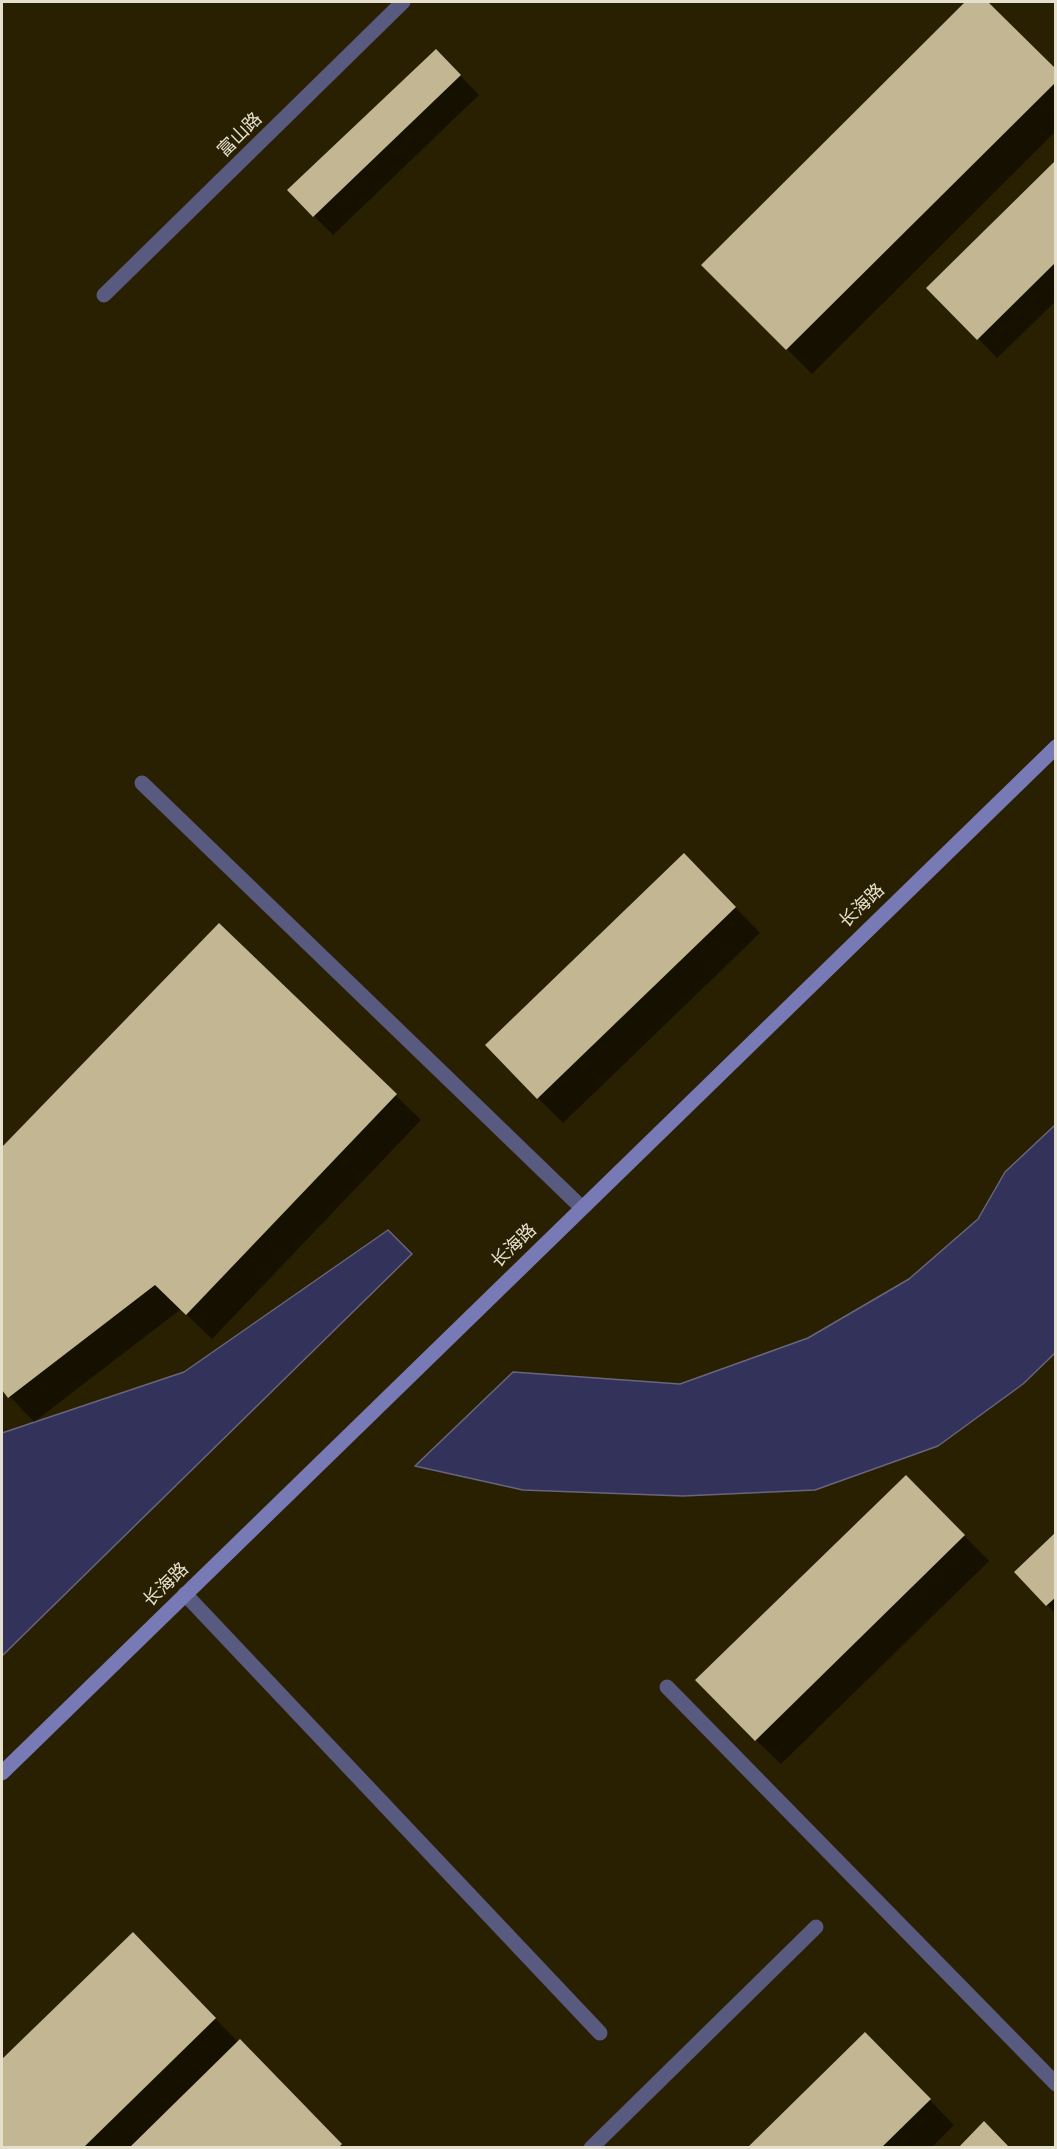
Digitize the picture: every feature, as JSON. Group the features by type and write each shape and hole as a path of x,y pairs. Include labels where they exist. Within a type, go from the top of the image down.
{"street":[{"name":"富山路","path":"104,295 403,2"},
{"name":"长海路","path":"2,1773 1056,747"},
{"path":"142,783 581,1207"},
{"path":"185,1594 600,2033"},
{"path":"667,1687 1056,2084"},
{"path":"591,2148 816,1927"}],"shaded area":[{"path":"1055,1125 1055,1353 1023,1384 938,1446 815,1490 683,1496 523,1490 415,1466 513,1372 680,1384 808,1338 909,1279 978,1219 1005,1172"},
{"path":"388,1230 412,1254 2,1656 2,1433 184,1372"}],"building":[{"path":"965,2 988,2 1056,69 1056,82 786,350 701,265"},
{"path":"436,49 461,75 313,217 287,190"},
{"path":"1054,162 1056,164 1056,262 977,340 926,288"},
{"path":"684,853 736,907 537,1099 485,1045"},
{"path":"219,923 397,1094 186,1315 155,1285 8,1398 2,1390 2,1147"},
{"path":"906,1475 965,1535 755,1741 695,1680"},
{"path":"1056,1532 1056,1597 1046,1606 1014,1572"},
{"path":"133,1932 216,2018 83,2148 2,2148 2,2059"},
{"path":"865,2032 931,2099 881,2148 747,2148"},
{"path":"240,2039 342,2144 338,2148 129,2148"},
{"path":"984,2121 1010,2148 958,2148"}]}
